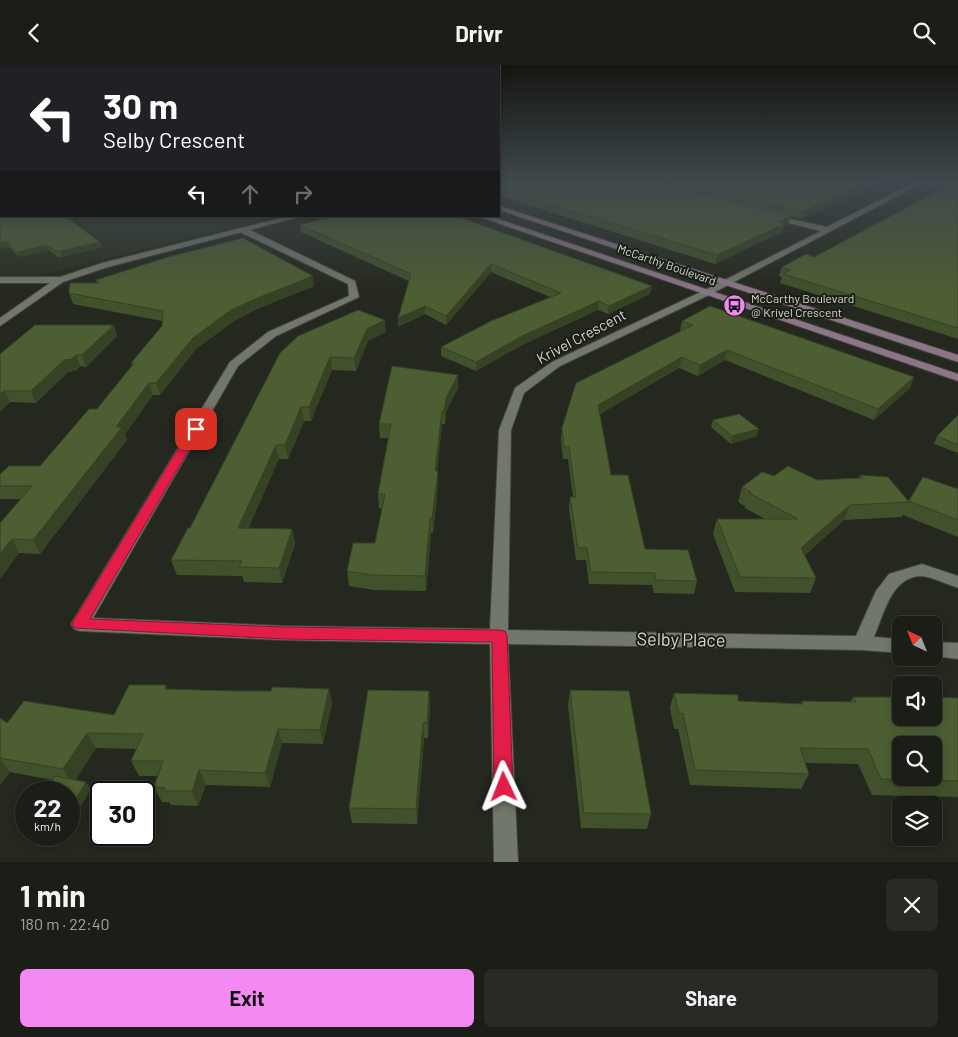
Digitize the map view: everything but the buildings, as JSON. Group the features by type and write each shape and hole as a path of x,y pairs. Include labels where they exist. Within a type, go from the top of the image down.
{"main road":[{"name":"McCarthy Boulevard","path":"487,218 958,378"},
{"name":"McCarthy Boulevard","path":"530,218 958,359"}],"street":[{"path":"0,323 35,296 60,280 105,265 290,218"},
{"path":"781,218 828,230"},
{"name":"Krivel Crescent","path":"506,862 499,636 505,430 519,391 556,364 708,292 851,218"},
{"name":"Selby Place","path":"243,230 352,283 354,297 272,334 234,364 80,624 284,633 862,643 892,645"},
{"path":"0,280 60,280"},
{"path":"862,643 884,591 895,578 922,570 958,582"},
{"path":"942,650 958,651"}],"shaded area":[{"path":"0,218 269,218 41,275 0,275"}],"place":[{"name":"McCarthy Boulevard @ Krivel Crescent","path":"735,305"}],"route":[{"path":"196,429 80,624 284,633 499,636 504,787"}]}
